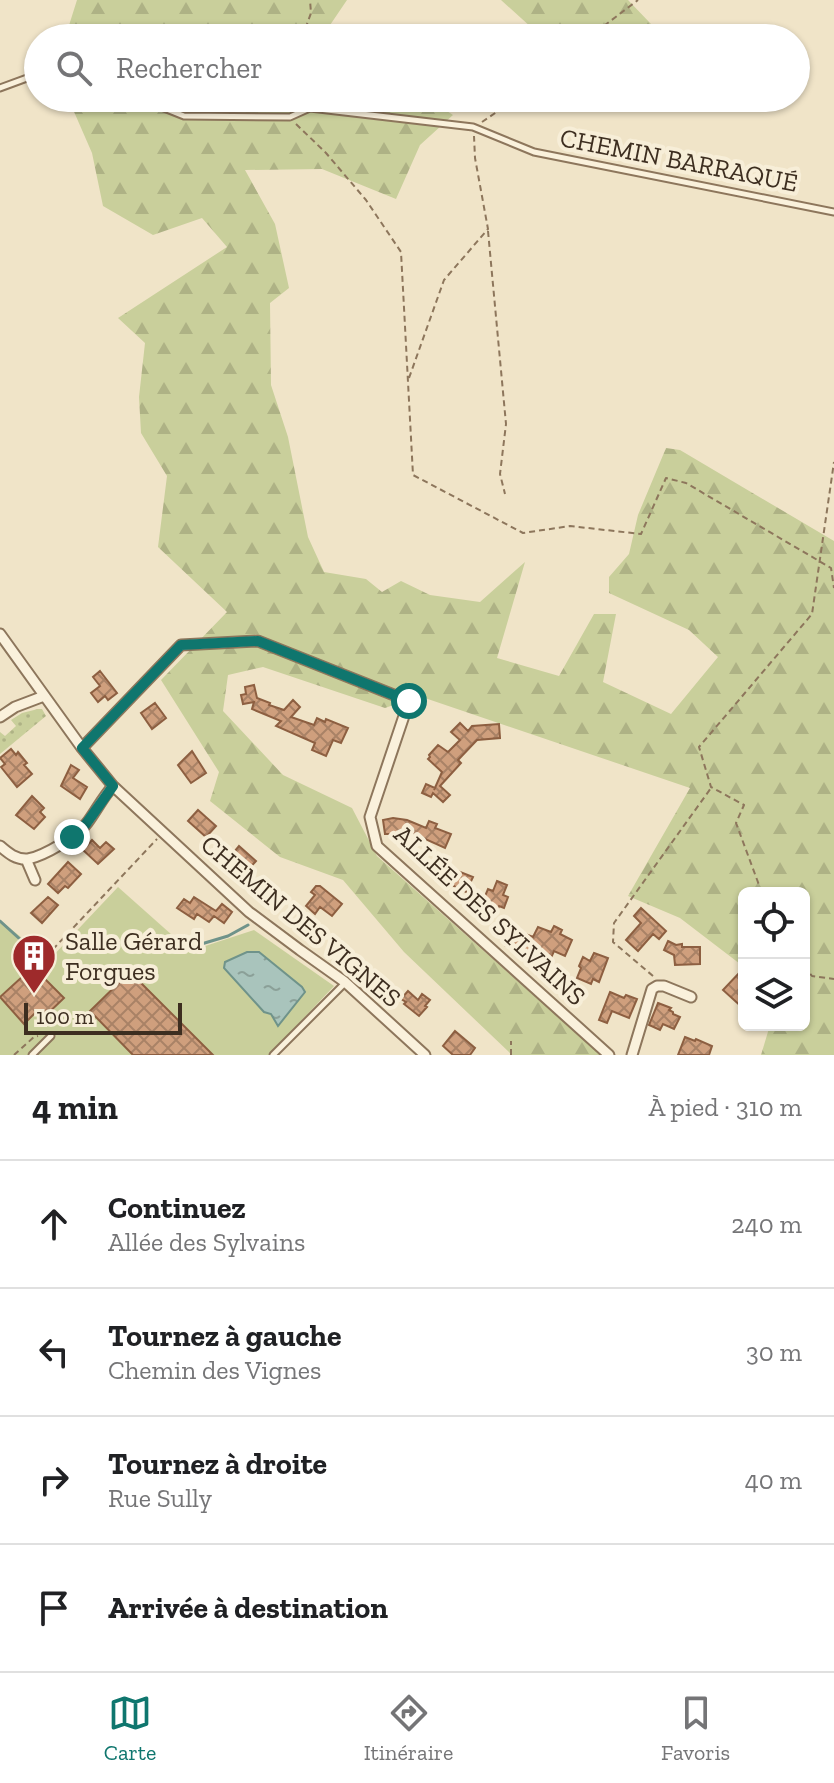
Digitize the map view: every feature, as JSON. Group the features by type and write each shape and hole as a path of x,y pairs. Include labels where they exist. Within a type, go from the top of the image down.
{"street":[{"name":"CHEMIN DES VIGNES","path":"0,634 113,786 249,912 345,982 425,1055"},
{"name":"ALLÉE DES SYLVAINS","path":"82,748 181,645 258,641 409,701 370,817 377,846 609,1055"},
{"path":"0,717 15,707 44,696"},
{"path":"0,846 10,855 26,859 72,837 86,824 113,786"},
{"path":"26,859 35,880"},
{"path":"632,1055 652,989 664,986 691,997"}],"lane":[{"path":"0,88 24,79"},
{"name":"CHEMIN BARRAQUÉ","path":"174,112 184,116 290,117 301,112"},
{"name":"CHEMIN BARRAQUÉ","path":"344,112 473,127 534,152 834,212"},
{"path":"273,1055 345,982"},
{"path":"32,1055 51,1036"}],"path":[{"path":"307,24 311,13 310,0"},
{"path":"606,24 638,0"},
{"path":"496,112 473,127 475,158 488,229 506,424 500,474 505,494"},
{"path":"290,117 366,200 401,252 413,475 523,533 570,526 641,534 666,478 686,483 831,568 834,588"},
{"path":"408,380 444,280 488,229"},
{"path":"760,887 736,823 744,805 711,787 699,747 812,614 834,462"},
{"path":"664,986 613,942 614,923 711,787"},
{"path":"39,964 163,832"},
{"path":"810,974 834,979"},
{"path":"14,1055 34,1037 51,1036"},
{"path":"511,1041 511,1055"}],"green space":[{"path":"77,0 347,0 331,24 69,24"},
{"path":"501,0 628,0 651,24 528,24"},
{"path":"74,112 448,112 453,115 420,145 396,199 322,169 245,170 275,224 289,288 270,303 271,385 288,437 308,537 324,572 366,579 382,592 401,581 430,595 480,602 525,562 497,658 559,676 594,614 616,614 603,682 671,714 718,657 689,630 609,593 609,577 629,554 638,515 666,448 680,450 834,541 834,1055 761,1055 768,1031 810,1031 810,887 738,887 738,962 680,918 628,896 690,788 419,696 385,708 263,667 228,675 223,711 283,775 352,808 377,856 601,1055 512,1055 404,952 343,880 280,857 210,801 219,772 161,680 227,612 158,547 167,476 141,433 139,397 145,343 118,318 227,247 202,218 153,235 103,206 92,153"},
{"path":"42,709 46,716 0,754 0,732 5,736 16,726 11,720"},
{"path":"118,887 190,951 254,930 334,986 269,1055 0,1055 0,920 49,960"}],"water":[{"path":"247,952 259,952 305,992 278,1026 271,1014 264,1012 224,968 225,962"}],"building":[{"path":"100,671 117,693 108,700 105,696 98,702 91,693 100,686 93,677"},
{"path":"254,685 257,698 269,705 284,710 293,700 300,707 291,717 314,725 317,718 325,722 326,719 348,728 341,743 333,740 326,756 312,750 315,743 276,726 281,721 252,709 254,702 243,704 241,695 246,694 245,687"},
{"path":"155,703 166,718 152,729 141,713"},
{"path":"460,723 468,731 472,726 499,724 500,738 477,740 458,760 461,763 440,786 450,795 443,802 433,793 431,797 422,793 426,784 435,788 442,772 428,759 429,755 438,745 448,752 460,740 451,732"},
{"path":"11,749 16,755 18,752 32,774 17,787 1,767 5,764 0,758"},
{"path":"192,751 206,773 191,783 178,765"},
{"path":"71,765 79,770 73,778 87,787 80,799 61,786"},
{"path":"32,796 44,808 40,812 45,817 34,829 16,815"},
{"path":"198,810 216,826 206,837 188,821"},
{"path":"393,818 426,828 429,821 437,824 435,828 451,834 445,848 410,832 408,836 385,834 383,820"},
{"path":"92,840 100,848 106,842 114,849 98,864 83,850"},
{"path":"239,846 256,861 246,872 230,857"},
{"path":"68,862 81,874 68,888 65,886 58,893 48,884"},
{"path":"450,868 473,877 466,892 445,882"},
{"path":"497,881 507,885 503,895 508,897 504,908 499,906 497,911 483,901 488,889 493,891"},
{"path":"316,886 342,904 332,916 320,907 315,914 306,906 315,895 311,892"},
{"path":"48,897 58,905 42,923 31,913"},
{"path":"194,897 216,911 222,904 232,912 224,923 214,916 209,922 197,914 194,919 177,908 184,899 190,903"},
{"path":"641,908 666,931 659,939 653,934 638,951 626,940 641,923 634,916"},
{"path":"554,926 562,930 560,934 572,940 565,956 554,951 551,958 531,949 529,952 506,946 513,929 533,937 538,927 551,932"},
{"path":"668,941 682,944 682,947 700,947 700,964 675,965 674,955 664,950"},
{"path":"594,953 608,958 599,982 593,979 591,984 577,978 583,957 590,961"},
{"name":"Salle Gérard Forgues","path":"33,967 64,998 42,1019 35,1013 24,1024 0,997"},
{"path":"130,972 213,1055 133,1055 90,1011"},
{"path":"738,974 738,1004 723,990"},
{"path":"408,991 418,1000 422,994 430,1000 419,1016 401,999"},
{"path":"610,992 637,999 629,1018 612,1011 607,1023 599,1020"},
{"path":"658,1003 671,1008 669,1010 680,1017 674,1029 663,1024 660,1030 649,1025"},
{"path":"455,1031 475,1048 470,1055 453,1055 443,1046"},
{"path":"685,1037 712,1046 709,1055 678,1055"}],"waterway":[{"path":"0,921 33,951"},
{"path":"149,934 169,949 178,951 228,936 248,925"}],"place":[{"name":"Salle Gérard Forgues","path":"34,995"}],"route":[{"path":"72,837 86,824 113,786 82,748 181,645 258,641 409,701"}]}
